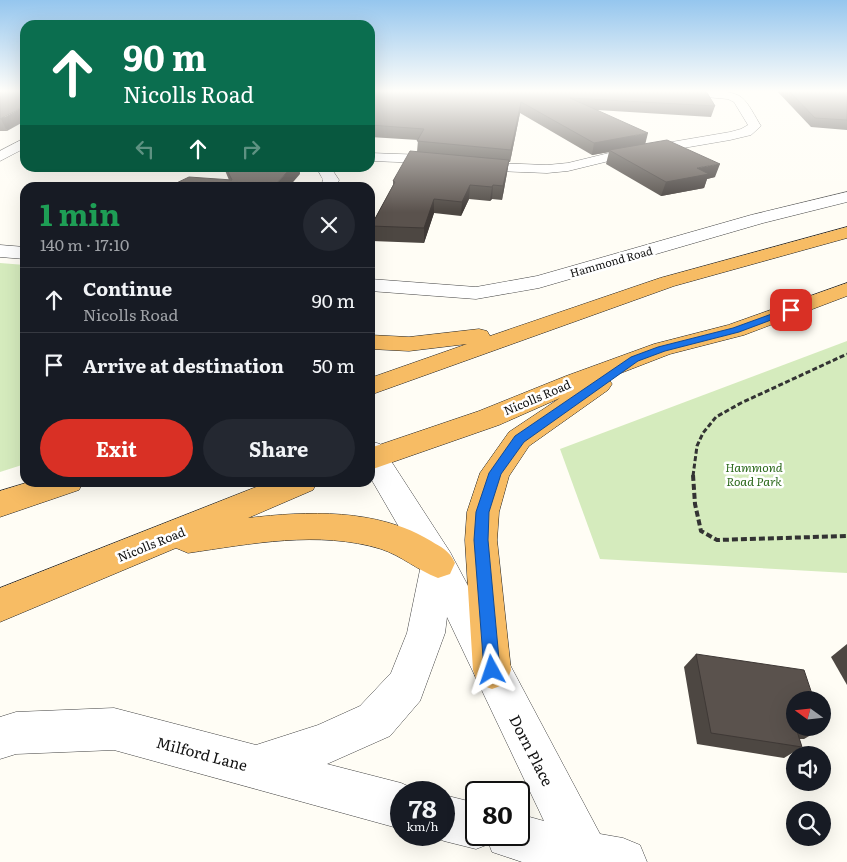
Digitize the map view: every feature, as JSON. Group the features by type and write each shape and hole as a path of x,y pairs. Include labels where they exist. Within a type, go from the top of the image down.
{"highway":[{"path":"375,384 667,282 847,232"},
{"name":"Nicolls Road","path":"375,455 489,418 662,349 736,330 847,289"},
{"path":"375,342 409,344 451,341 542,326"},
{"path":"492,670 481,540 483,512 495,473 520,439 635,359"},
{"path":"4,503 39,487"},
{"path":"4,503 53,487"},
{"name":"Nicolls Road","path":"0,605 156,543 289,487"},
{"path":"156,543 287,526 332,526 371,533 406,544 438,563"}],"street":[{"path":"375,157 426,159 524,169 568,167 613,156 730,136 747,131"},
{"path":"0,157 20,145"},
{"name":"Hammond Road","path":"375,286 476,293 539,282 757,219 847,198"},
{"path":"0,251 20,253"},
{"name":"Dorn Place","path":"375,462 438,563 492,670 604,859"},
{"path":"257,767 322,745 374,721 406,687 426,633 438,563"},
{"name":"Milford Lane","path":"0,738 16,733 114,729 390,803"},
{"path":"530,840 604,859"}],"path":[{"path":"847,354 740,404 711,422 698,441 692,467 696,513 701,531 718,540 847,536"}],"green space":[{"path":"0,263 20,265 20,466 0,472"},
{"name":"Hammond Road Park","path":"847,341 847,573 600,559 560,449"}],"building":[{"path":"423,131 515,131 511,150 417,141"},
{"path":"573,131 644,131 648,133 594,143"},
{"path":"667,140 720,164 697,168 709,174 666,182 609,150"},
{"path":"410,151 509,160 503,186 470,185 462,202 434,199 424,228 375,226 375,219 395,182 393,181"},
{"path":"228,172 287,172 278,182 179,182 189,177 232,180"},
{"path":"696,654 804,670 811,691 786,691 786,736 799,736 802,746 711,733"}],"route":[{"path":"492,670 481,540 483,512 495,473 520,439 635,359 662,349 736,330 791,310"}]}
